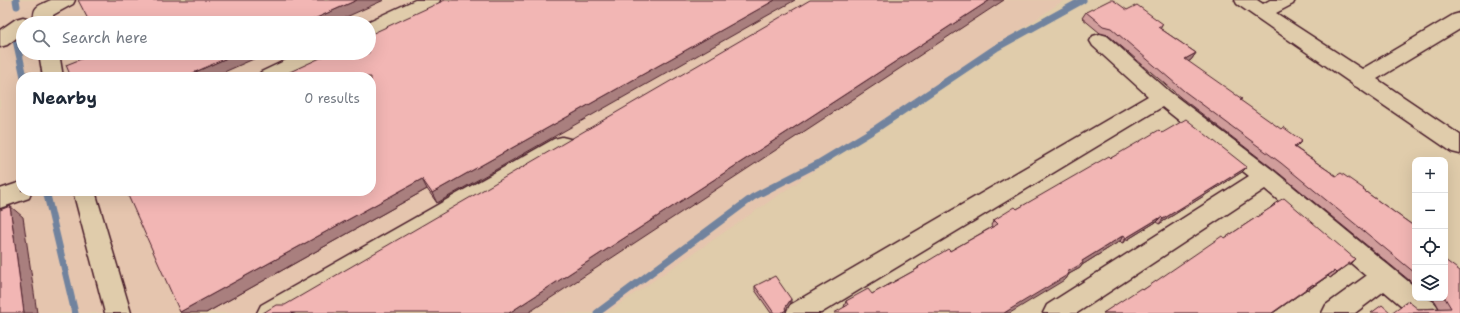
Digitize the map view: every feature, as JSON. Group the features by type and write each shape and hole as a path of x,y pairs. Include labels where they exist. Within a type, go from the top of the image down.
{"street":[{"path":"44,16 66,0"},
{"path":"376,26 431,0"},
{"path":"1244,0 1360,80 1460,146"},
{"path":"1262,12 1286,0"},
{"path":"1360,80 1460,20"},
{"path":"0,40 16,29"},
{"path":"1100,41 1163,97 1266,178 1428,313"},
{"path":"50,60 52,72"},
{"path":"279,72 304,60"},
{"path":"799,313 1163,97"},
{"path":"270,313 579,135"},
{"path":"1056,313 1266,178"},
{"path":"0,199 16,192"},
{"path":"85,196 118,313"},
{"path":"1335,313 1384,277"}],"shaded area":[{"path":"0,0 1064,0 606,313 0,313"}],"building":[{"path":"78,0 357,0 321,16 86,16"},
{"path":"445,0 775,0 432,193 422,179 180,312 128,196 376,196 376,72 290,72 316,60 376,60 376,32"},
{"path":"810,0 990,0 509,313 263,313 276,305 285,305"},
{"path":"1110,0 1113,0 1127,10 1137,5 1163,24 1158,27 1196,53 1185,59 1242,99 1240,100 1281,129 1283,127 1302,141 1294,147 1336,176 1341,173 1412,225 1412,271 1281,163 1184,91 1111,28 1103,26 1086,12"},
{"path":"78,60 222,60 195,72 69,72 66,65"},
{"path":"1186,119 1247,167 1163,219 1161,217 1126,238 1124,235 1082,261 1083,263 1067,272 1069,274 1004,313 834,313 848,305 846,301 868,289 872,294 919,268 918,267 948,249 950,251 998,224 994,220 1015,207 1017,209 1109,156 1111,158 1159,130 1162,133"},
{"path":"1284,198 1355,259 1336,273 1334,271 1314,285 1313,284 1272,313 1103,313 1141,288 1143,290 1222,236 1225,238"},
{"path":"10,206 24,313 0,313 0,210"},
{"path":"1448,262 1460,271 1460,313 1391,313 1408,301 1418,309 1451,308 1447,301"},
{"path":"775,276 791,299 785,308 786,310 781,313 774,313 755,286"},
{"path":"1382,305 1391,313 1371,313"}],"waterway":[{"path":"16,0 17,6"},
{"path":"597,313 753,197 819,163 877,128 996,48 1083,0"},
{"path":"20,60 23,72"},
{"path":"47,196 75,313"}]}
